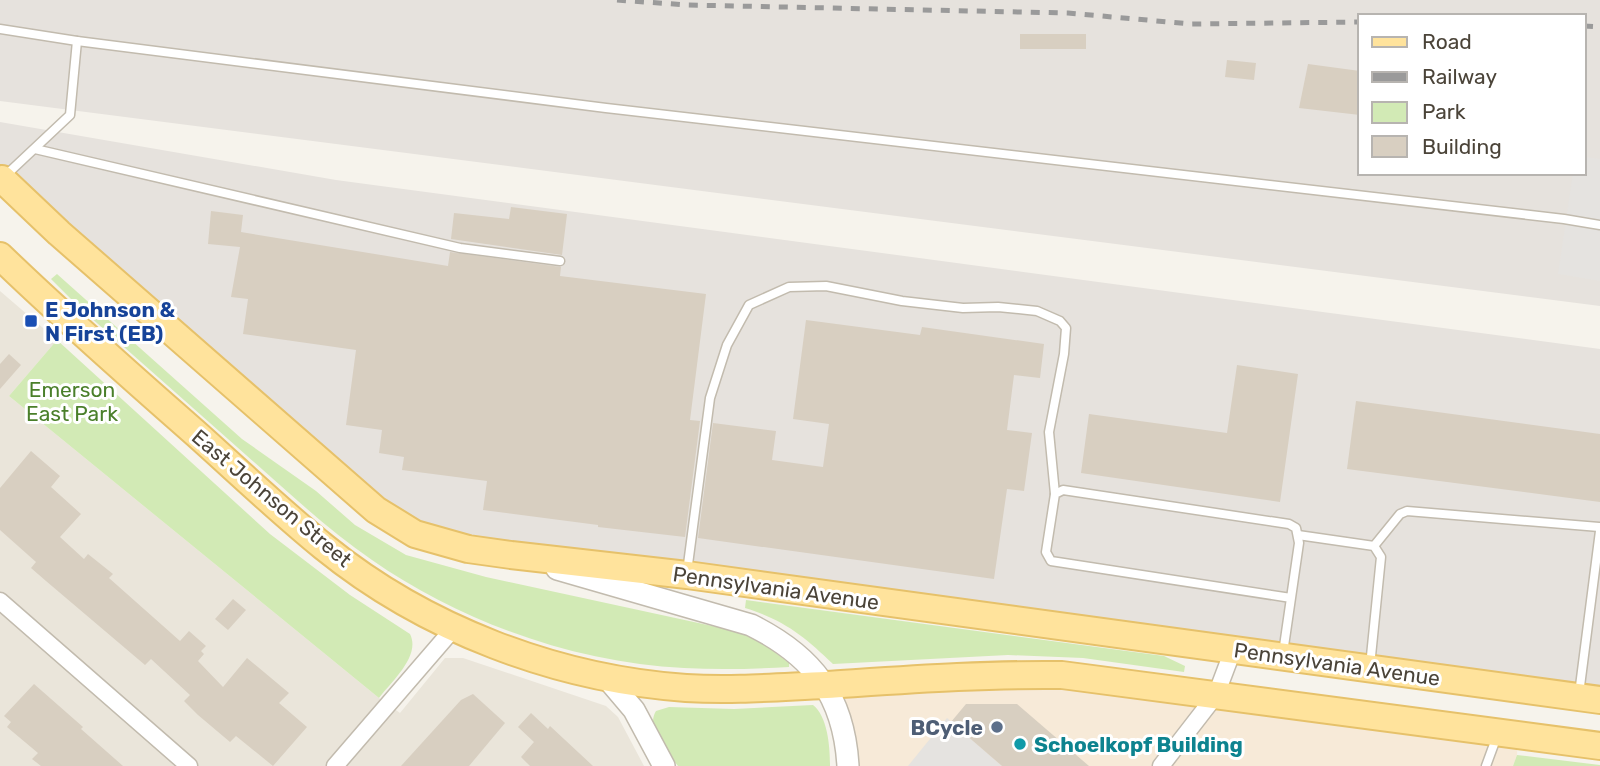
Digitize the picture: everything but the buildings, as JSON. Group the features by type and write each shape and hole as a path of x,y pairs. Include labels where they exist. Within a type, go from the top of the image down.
{"main road":[{"name":"Pennsylvania Avenue","path":"1,180 376,510 415,534 468,549 687,575 1589,698"},
{"name":"East Johnson Street","path":"0,256 66,319 326,549 393,595 454,628 530,658 606,677"},
{"path":"606,677 686,688 762,689 1007,675 1062,675 1600,746"}],"street":[{"path":"511,555 751,625 775,637 801,656 823,685 842,720 848,766"},
{"path":"0,601 189,766"},
{"path":"335,766 454,628"},
{"path":"1161,766 1216,695 1233,650"},
{"path":"606,677 634,710 664,766"}],"lane":[{"path":"0,29 606,108 1600,225"},
{"path":"1,180 70,115 77,41"},
{"path":"35,149 460,248 560,261"},
{"path":"687,575 710,398 727,345 748,305 789,287 826,286 902,301 963,308 999,307 1037,311 1060,321 1066,328 1064,355 1049,432 1055,494 1046,552 1051,561 1291,598"},
{"path":"1055,494 1063,490 1289,524 1296,528 1299,544 1283,656"},
{"path":"1374,546 1400,514 1407,511 1600,529 1589,698"},
{"path":"1298,535 1374,546 1381,557 1370,668"},
{"path":"1486,766 1497,733"}],"shaded area":[{"path":"0,0 1600,0 1600,306 0,101"},
{"path":"0,122 336,180 1600,349 1600,700 415,534 0,177"},
{"path":"1586,157 1600,159 1600,281 1558,274 1573,175 1586,175"},
{"path":"0,291 57,340 9,396 379,698 400,713 445,658 463,658 606,706 618,717 644,766 0,766"},
{"path":"1007,675 1518,735 1517,755 1513,766 848,766 823,685"},
{"path":"947,718 1002,766 908,766"}],"green space":[{"path":"57,274 242,439 316,491 355,525 406,555 486,577 740,632 763,643 789,663 789,667 684,668 602,658 520,635 443,602 406,582 339,536 80,308 51,279"},
{"name":"Emerson East Park","path":"57,340 270,534 350,595 410,634 412,651 404,668 379,698 9,396"},
{"path":"746,600 1164,656 1185,666 1184,672 1083,658 1008,655 833,664 793,630 745,608"},
{"path":"813,705 825,725 830,766 678,766 663,747 653,725 656,711 669,707 734,709"},
{"path":"1517,755 1600,765 1600,766 1513,766"}],"railway":[{"path":"617,0 687,5 1068,13 1191,24 1358,22"},
{"path":"1586,26 1600,27"}],"place":[{"name":"E Johnson & N First (EB)","path":"31,321"},
{"name":"BCycle","path":"997,727"},
{"name":"Schoelkopf Building","path":"1020,744"}]}
